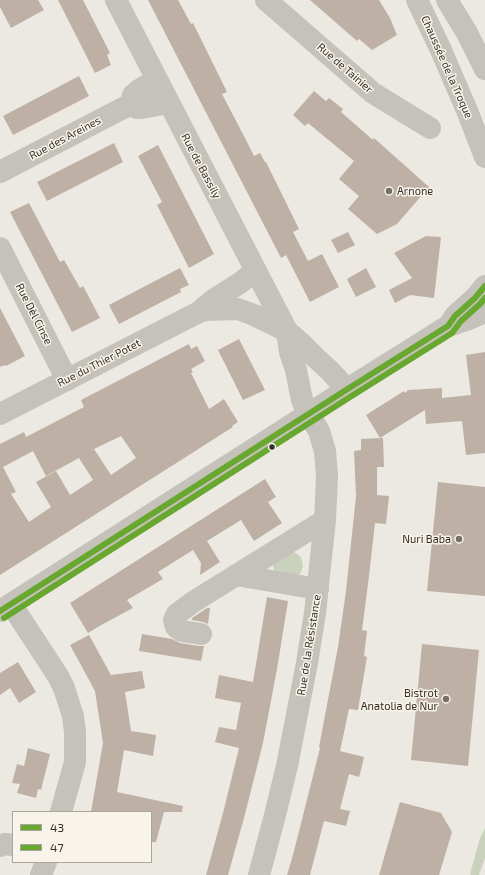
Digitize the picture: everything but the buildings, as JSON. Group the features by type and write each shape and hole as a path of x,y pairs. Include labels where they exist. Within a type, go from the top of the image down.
{"street":[{"name":"Rue de Bassily","path":"116,0 287,331 290,352 296,370 302,400 308,415"},
{"name":"Rue de Tainier","path":"266,0 373,93 430,128"},
{"name":"Chaussée de la Troque","path":"417,0 441,50 485,157"},
{"path":"447,0 476,50 485,69"},
{"name":"Rue des Areines","path":"0,172 130,104 134,95 139,90 156,80"},
{"path":"130,104 137,108 141,108 158,105 168,101"},
{"name":"Rue Dèl Cinse","path":"0,248 67,380"},
{"path":"238,309 254,298 259,291 258,277"},
{"name":"Rue du Thier Potet","path":"199,312 213,300 240,283 258,277"},
{"path":"448,326 455,316 475,298 485,286"},
{"name":"Rue du Thier Potet","path":"0,414 199,312 206,310 238,309 287,331"},
{"path":"61,811 75,762 75,732 73,716 64,688 58,676 5,608 448,326 485,312"},
{"name":"Rue de Bassily","path":"287,331 330,370 346,390"},
{"name":"Rue de la Résistance","path":"259,875 287,766 307,663 326,520 327,476 325,451 319,431 308,415"},
{"path":"201,634 182,631 176,627 174,620 177,614 193,602 326,520"},
{"path":"236,575 318,589"},
{"path":"0,846 5,844 12,845"},
{"path":"41,875 46,863"}],"green space":[{"path":"291,550 300,556 303,566 301,572 298,576 275,573 273,564"},
{"path":"485,828 485,858 479,875 471,875 470,874 480,838"}],"transit line":[{"name":"43","path":"0,611 448,326 455,316 475,298 485,286"},
{"name":"47","path":"4,618 452,333 461,321 485,298"}],"place":[{"name":"Arnone","path":"389,191"},
{"name":"Nuri Baba","path":"459,539"},
{"name":"Bistrot Anatolia de Nur","path":"446,699"}]}
